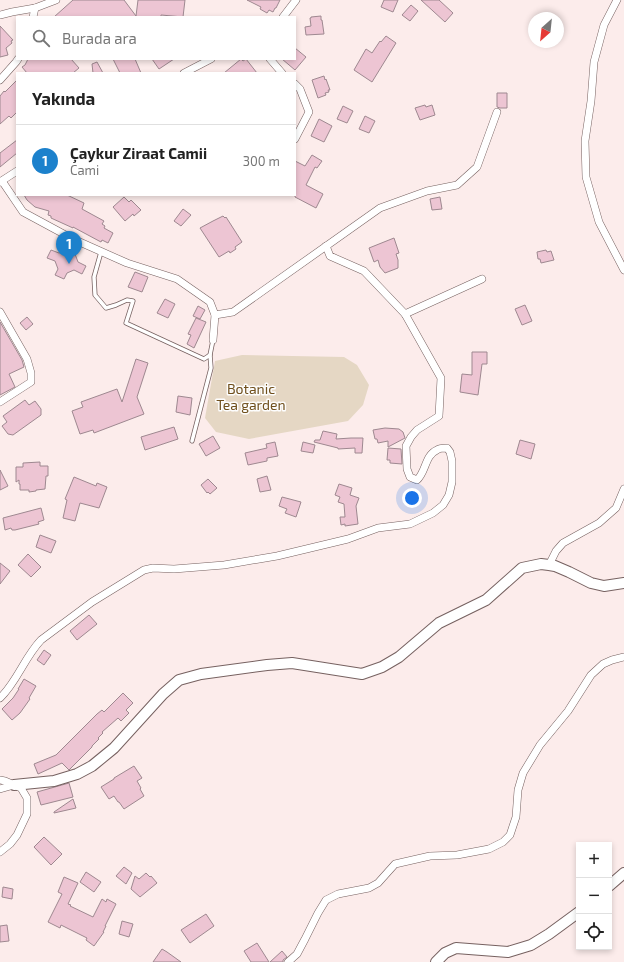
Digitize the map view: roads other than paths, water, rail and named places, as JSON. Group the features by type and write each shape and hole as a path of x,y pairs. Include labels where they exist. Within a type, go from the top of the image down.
{"street":[{"path":"0,15 35,8 56,0"},
{"path":"284,16 296,0"},
{"path":"617,0 604,25 594,62 591,101 584,141 586,177 599,222 624,270"},
{"path":"33,16 35,8"},
{"path":"0,80 17,60"},
{"path":"186,72 209,60"},
{"path":"271,60 281,72"},
{"path":"296,85 300,89 309,112 296,138"},
{"path":"215,315 233,312 380,208 426,191 457,186 477,168 497,112"},
{"path":"16,172 1,182 23,212 73,239 101,252 127,263 177,279 210,302 215,315 213,340"},
{"path":"0,698 9,688 34,647 40,640 92,602 144,570 153,568 174,569 224,565 277,556 348,539 378,528 410,524 433,513 443,505 449,495 452,482 452,461 450,452 447,448 436,450 429,456 420,477 416,480 410,477 407,469 406,446 417,430 439,416 441,378 405,314 364,271 330,256 326,246"},
{"path":"405,314 482,279"},
{"path":"0,312 27,359 31,373 31,382 0,402"},
{"path":"549,565 556,551 563,543 599,523 616,508 624,489"},
{"path":"0,789 14,785 54,781 77,774 92,766 114,748 163,694 179,680 201,674 292,663 362,674 382,667 399,657 438,623 486,600 522,568 541,564 549,565 569,572 591,583 604,586 624,583"},
{"path":"288,962 297,954 326,900 338,894 369,888 378,883 396,864 430,856 457,855 489,849 503,842 510,835 516,817 518,790 523,773 540,745 568,711 591,675 603,664 624,657"},
{"path":"0,780 21,788 27,798 27,814 17,835 10,844 0,852"},
{"path":"612,883 624,873"},
{"path":"436,962 446,953 456,948 508,952 531,944 549,934 576,914"}],"lane":[{"path":"101,252 94,277 95,295 106,308 126,300 133,301 126,323 204,359 210,355"},
{"path":"192,440 211,368 210,355 213,340"}],"place":[{"name":"Çaykur Ziraat Camii","path":"69,264"}],"park label":[{"name":"Botanic Tea garden","path":"251,396"}]}
